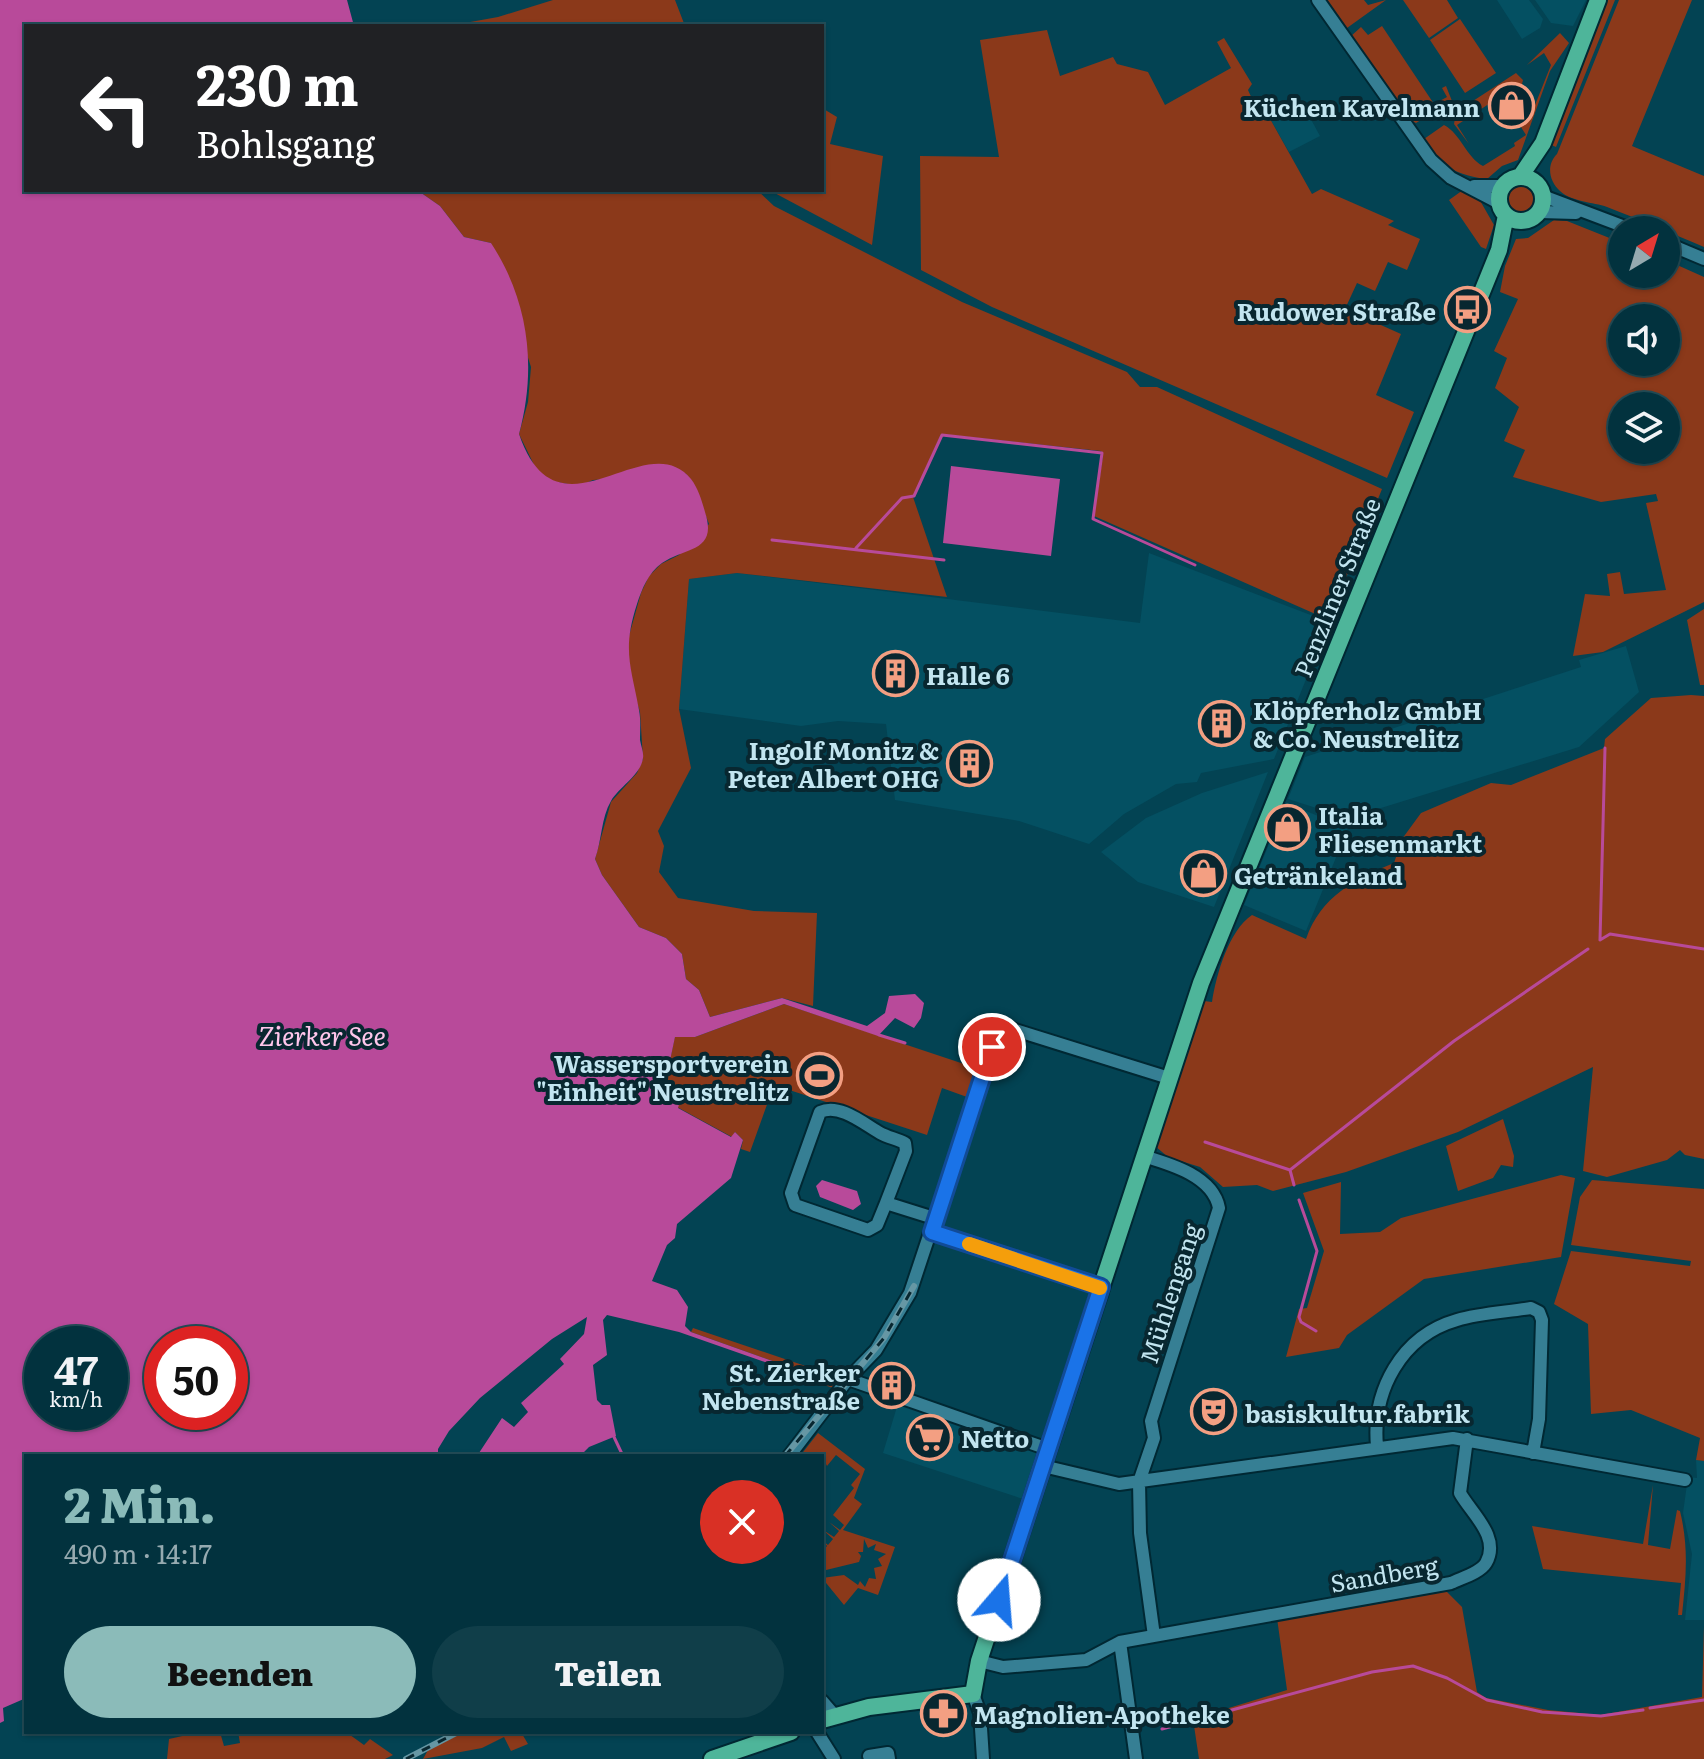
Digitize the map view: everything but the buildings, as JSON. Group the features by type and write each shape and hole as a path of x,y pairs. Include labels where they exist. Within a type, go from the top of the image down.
{"main road":[{"path":"1503,186 1520,177 1543,143 1598,0"},
{"path":"1540,197 1543,143"},
{"path":"1520,177 1540,197"},
{"name":"Penzliner Straße","path":"973,1694 985,1663 1045,1458 1169,1078 1222,930 1499,250 1509,213 1503,186"},
{"path":"1509,213 1540,197"},
{"path":"828,1718 887,1704 973,1694"},
{"path":"712,1759 785,1734"}],"street":[{"path":"1318,0 1431,160 1451,178 1509,213"},
{"path":"1467,186 1503,186"},
{"path":"1540,197 1608,221"},
{"path":"1680,249 1704,259"},
{"path":"791,1454 894,1325 934,1226 999,1025 1169,1078"},
{"path":"822,1110 867,1122 879,1132 905,1143 906,1151 886,1203 877,1225 871,1230 793,1203 791,1193 822,1110"},
{"name":"Mühlengang","path":"1139,1482 1154,1438 1151,1421 1219,1208 1215,1197 1185,1170 1143,1156"},
{"path":"886,1203 934,1226 1101,1287"},
{"path":"1377,1446 1377,1412 1384,1383 1415,1344 1458,1320 1531,1308 1539,1312 1542,1320 1539,1419 1533,1453"},
{"path":"848,1379 1089,1476 1119,1484 1428,1438 1467,1439 1685,1480"},
{"name":"Sandberg","path":"985,1663 1086,1660 1120,1642 1451,1583 1481,1568 1486,1563 1489,1549 1487,1534 1460,1493 1467,1439"},
{"path":"1139,1482 1140,1533 1154,1636"},
{"path":"1120,1642 1136,1759"},
{"path":"973,1694 980,1713 983,1759"},
{"path":"818,1734 834,1759"},
{"path":"869,1756 888,1753 889,1759"}],"shaded area":[{"path":"553,0 675,0 684,24 459,24 498,17"},
{"path":"1324,0 1364,0 1368,5 1386,0 1347,28"},
{"path":"1403,0 1447,0 1458,18 1429,38"},
{"path":"1497,0 1529,0 1543,19 1540,28 1522,39"},
{"path":"1535,0 1586,0 1573,26 1551,23"},
{"path":"1605,0 1615,0 1556,147 1549,144"},
{"path":"1619,0 1692,0 1632,146 1704,176 1704,247 1680,237 1680,216 1629,216 1560,191 1551,178 1550,168"},
{"path":"1460,19 1496,73 1465,93 1430,40"},
{"path":"1382,26 1434,104 1447,97 1442,88 1446,86 1452,101 1416,123 1408,119 1350,37 1361,27 1368,35"},
{"path":"1047,30 1060,76 1113,57 1117,64 1148,72 1165,105 1231,68 1217,42 1224,38 1252,84 1248,90 1258,112 1269,117 1312,194 1321,189 1394,221 1388,225 1420,239 1407,270 1388,262 1375,291 1357,283 1345,309 1401,334 1376,395 1414,412 1387,478 992,307 921,270 920,156 999,157 980,40"},
{"path":"1560,33 1569,43 1550,71 1518,160 1502,166 1487,179 1468,176 1449,168 1433,156 1424,139 1444,125 1483,166 1515,146 1514,143 1526,135 1514,116 1530,106 1533,110 1551,65 1544,53 1527,65"},
{"path":"1516,73 1523,80 1521,88 1529,101 1524,104 1513,88 1457,125 1469,144 1454,124 1456,112"},
{"path":"1301,101 1320,136 1289,152 1269,117"},
{"path":"824,109 837,117 830,144 883,156 872,245 773,192 824,192"},
{"path":"1520,185 1530,189 1534,199 1530,209 1520,213 1510,209 1506,199 1510,189"},
{"path":"1463,190 1478,197 1494,225 1486,249 1481,247 1449,200"},
{"path":"420,192 759,192 774,206 962,302 1127,372 1140,387 1157,387 1382,489 1329,620 1094,516 1103,455 1101,451 941,434 913,497 947,597 737,573 689,579 679,709 691,768 658,831 664,846 659,872 678,898 754,911 817,913 813,1006 782,998 710,1017 699,990 686,979 682,954 666,938 639,927 602,875 595,859 611,802 637,773 643,759 640,712 630,681 627,643 641,593 649,576 661,564 679,555 709,524 692,481 685,473 593,480 579,486 551,481 537,471 519,434 528,402 531,367 491,243 464,237 440,206"},
{"path":"1554,220 1567,221 1608,237 1608,288 1680,288 1680,266 1704,277 1704,602 1603,652 1573,656 1585,594 1610,596 1607,574 1620,572 1624,594 1666,590 1646,503 1658,501 1656,494 1601,502 1513,477 1525,450 1504,441 1519,407 1495,388 1507,358 1494,351 1518,299 1500,292 1505,266 1516,239 1528,238"},
{"path":"1149,553 1329,622 1274,759 1201,773 1197,782 1176,784 1124,814 1089,844 1019,821 895,800 886,724 838,721 801,726 679,709 689,579 737,573 1140,623"},
{"path":"1704,609 1704,685 1700,685 1687,620"},
{"path":"1626,646 1639,692 1579,747 1368,812 1332,813 1288,799 1305,757 1581,667 1579,660"},
{"path":"1704,696 1704,1159 1685,1155 1680,1150 1667,1160 1607,1177 1583,1171 1593,1067 1458,1132 1346,1172 1273,1191 1257,1185 1223,1187 1200,1167 1168,1157 1155,1146 1204,1001 1212,1002 1230,942 1252,915 1306,939 1312,924 1330,900 1353,883 1394,863 1402,839 1421,813 1491,783 1511,785 1604,748 1605,739 1651,698"},
{"path":"1268,772 1214,907 1138,882 1101,852 1146,818 1202,793"},
{"path":"1286,803 1348,828 1306,931 1244,905"},
{"name":"Wassersportverein \"Einheit\" Neustrelitz","path":"784,1004 976,1068 967,1097 942,1088 927,1135 774,1085 750,1152 741,1149 743,1140 735,1132 732,1137 677,1107 680,1101 664,1089 675,1036 695,1037"},
{"path":"1503,1119 1514,1156 1513,1167 1501,1165 1493,1178 1458,1191 1446,1146"},
{"path":"1561,1175 1575,1178 1561,1257 1424,1279 1347,1335 1339,1348 1286,1357 1299,1309 1307,1308 1324,1251 1303,1193 1341,1182 1340,1234 1380,1232 1401,1218"},
{"path":"1592,1180 1704,1189 1704,1461 1696,1460 1700,1438 1631,1410 1591,1414 1588,1324 1554,1304 1571,1251 1690,1266 1691,1261 1571,1245 1580,1197"},
{"path":"693,1328 840,1380 833,1388 804,1378 806,1373 691,1332"},
{"path":"899,1400 1039,1448 1023,1499 883,1453"},
{"path":"818,1433 865,1469 854,1498 862,1504 843,1530 895,1547 878,1595 858,1588 844,1605 824,1580 824,1578 844,1575 858,1585 860,1581 865,1587 869,1578 876,1579 874,1568 882,1566 878,1559 886,1554 874,1550 876,1544 868,1548 864,1539 863,1552 858,1552 861,1556 859,1562 824,1571 824,1550 827,1546 824,1542 828,1545 833,1539 824,1531 834,1537 839,1531 829,1522 840,1530 844,1525 833,1515 854,1488 851,1485 860,1474 836,1455 827,1466 824,1454 802,1454"},
{"path":"1696,1460 1704,1461 1704,1620 1685,1620 1692,1554 1683,1513 1688,1477 1697,1478"},
{"path":"1653,1485 1648,1545 1670,1549 1677,1510 1680,1511 1686,1550 1682,1615 1678,1615 1681,1583 1543,1569 1532,1526 1643,1544"},
{"path":"1444,1589 1462,1607 1477,1692 1486,1698 1548,1710 1600,1715 1702,1697 1704,1626 1704,1759 1199,1759 1193,1719 1287,1690 1277,1618"},
{"path":"191,1734 221,1734 224,1746 240,1743 238,1734 349,1734 364,1745 370,1739 393,1755 385,1759 167,1759 169,1739"},
{"path":"460,1734 522,1734 528,1744 511,1751 504,1737 482,1748 423,1759 428,1750"}],"water":[{"name":"Zierker See","path":"0,0 347,0 353,24 24,24 24,192 420,192 440,206 464,237 491,243 514,288 526,336 528,384 519,434 536,466 556,481 578,484 650,464 672,466 691,479 701,499 708,525 703,541 662,563 653,572 643,587 632,620 629,658 640,714 643,758 638,770 611,801 605,815 595,859 602,875 639,927 666,938 682,954 686,979 699,990 710,1017 782,998 867,1026 885,1013 889,996 915,994 924,1003 921,1018 914,1028 895,1018 878,1036 784,1004 695,1037 675,1037 664,1089 680,1101 678,1108 731,1137 735,1132 743,1140 731,1178 677,1224 675,1238 667,1245 652,1281 677,1290 688,1307 685,1326 691,1332 806,1373 805,1376 679,1332 607,1315 603,1320 607,1355 593,1365 597,1400 602,1405 610,1405 616,1436 589,1447 582,1454 478,1454 502,1418 514,1427 528,1412 521,1403 564,1364 560,1359 584,1334 587,1317 552,1339 480,1398 449,1431 438,1454 24,1454 24,1699 3,1708 4,1721 0,1723"},
{"path":"951,466 1060,479 1051,556 943,543"},
{"path":"822,1180 857,1191 861,1204 853,1210 820,1197 816,1186"}],"waterway":[{"path":"856,548 902,498 914,496 942,435 1102,453 1093,519 1195,565"},
{"path":"772,540 944,560"},
{"path":"1600,940 1605,748"},
{"path":"1600,940 1610,934 1704,949"},
{"path":"1205,1142 1290,1170 1454,1041 1588,949"},
{"path":"879,1035 905,1043"},
{"path":"1290,1170 1294,1185"},
{"path":"1299,1200 1317,1251 1299,1317 1301,1322 1316,1331"},
{"path":"614,1437 622,1454"},
{"path":"1162,1729 1372,1672 1413,1666 1447,1678 1487,1700 1542,1712 1601,1716 1643,1710"},
{"path":"1650,1708 1704,1700"}],"railway":[{"path":"787,1454 884,1338 914,1286"},
{"path":"406,1759 454,1734"}],"slow traffic":[{"path":"969,1244 1100,1288"}],"place":[{"name":"Küchen Kavelmann","path":"1511,106"},
{"name":"Rudower Straße","path":"1467,310"},
{"name":"Halle 6","path":"895,674"},
{"name":"Klöpferholz GmbH & Co. Neustrelitz","path":"1222,723"},
{"name":"Ingolf Monitz & Peter Albert OHG","path":"970,763"},
{"name":"Italia Fliesenmarkt","path":"1287,828"},
{"name":"Getränkeland","path":"1203,874"},
{"name":"Wassersportverein \"Einheit\" Neustrelitz","path":"820,1076"},
{"name":"St. Zierker Nebenstraße","path":"891,1385"},
{"name":"basiskultur.fabrik","path":"1214,1412"},
{"name":"Netto","path":"930,1437"},
{"name":"Magnolien-Apotheke","path":"943,1713"}],"route":[{"path":"992,1047 932,1232 1101,1287 999,1600"}]}
